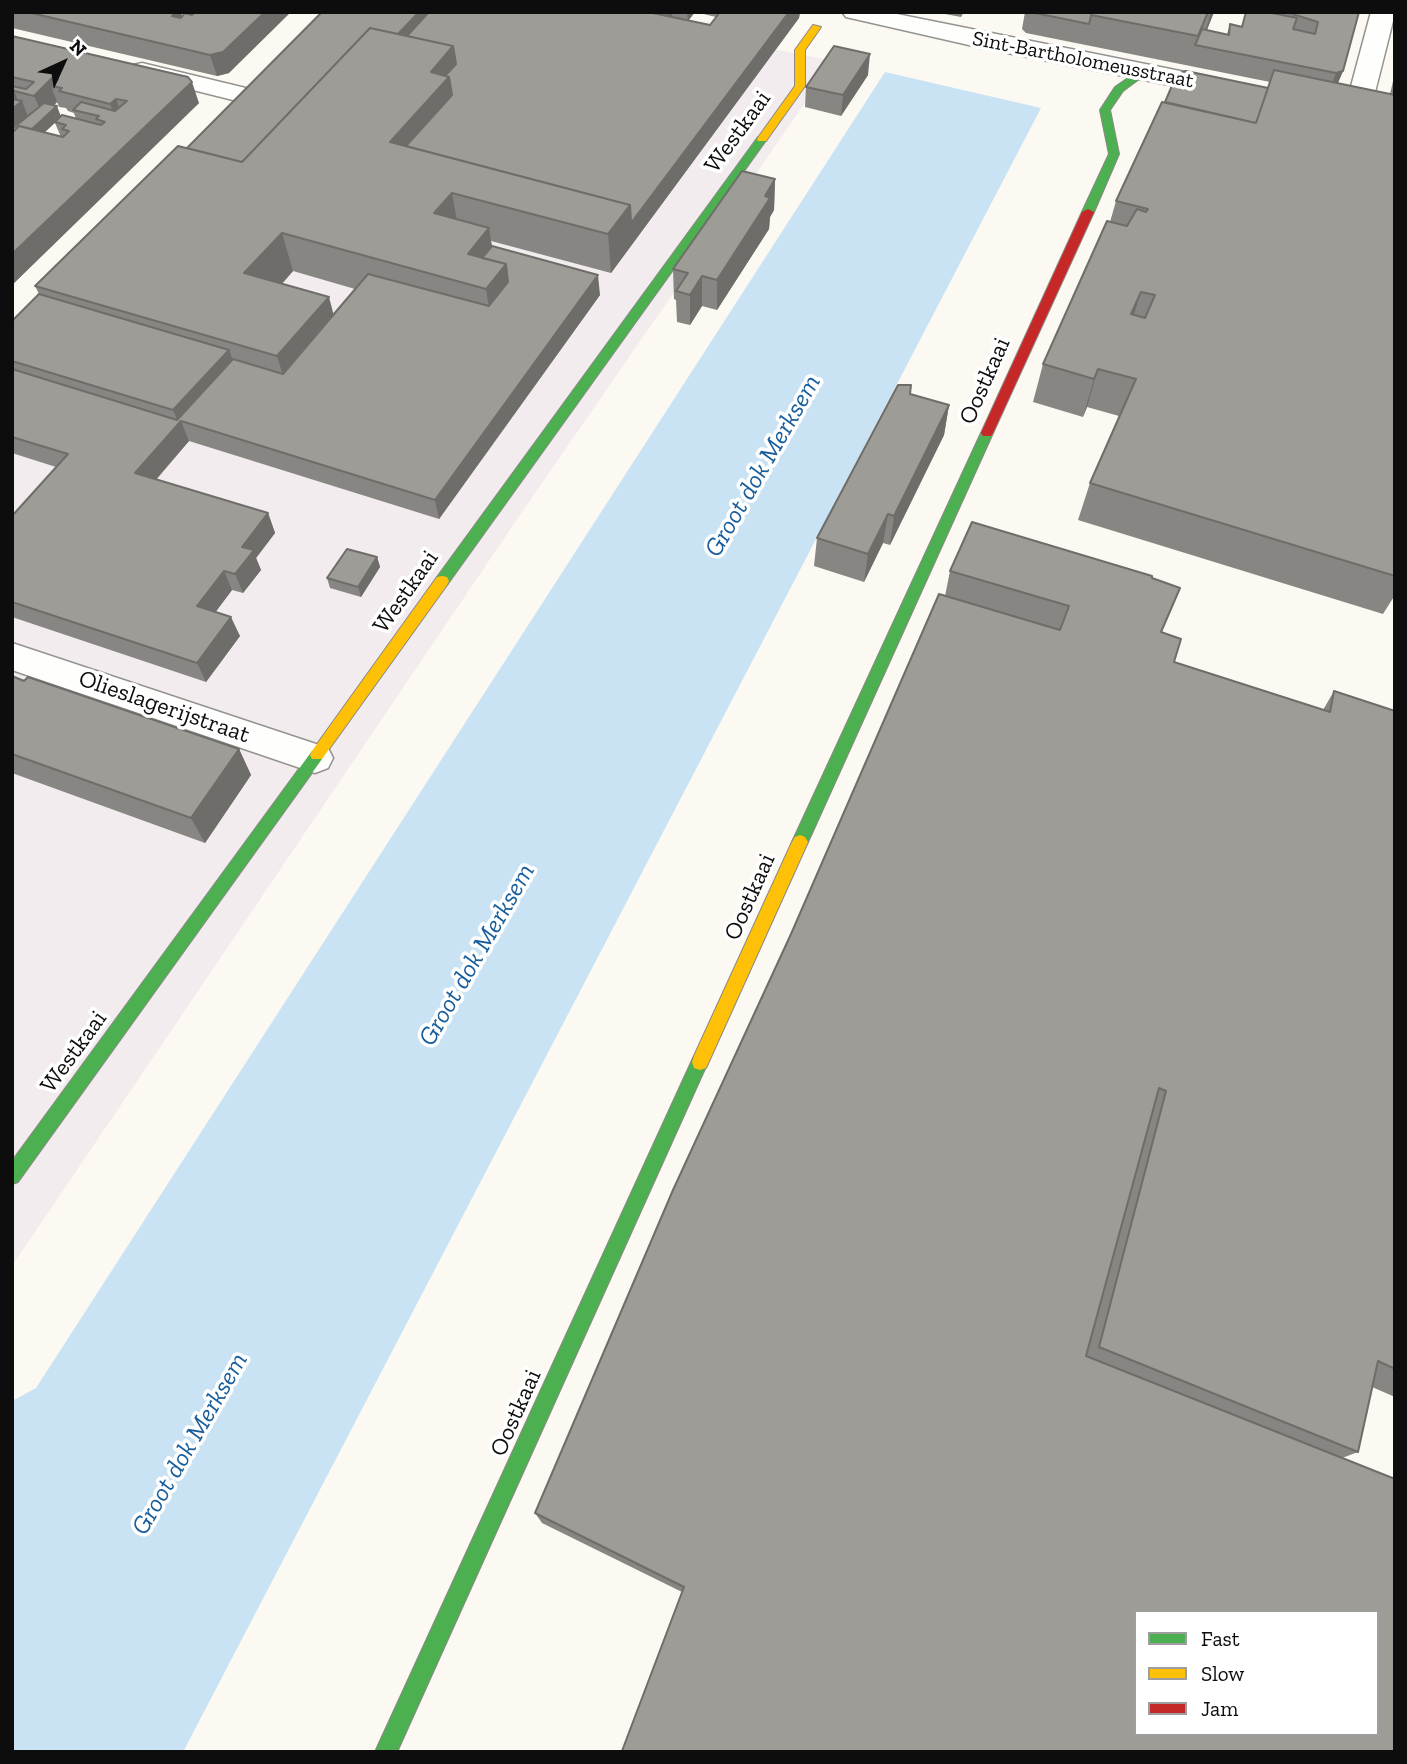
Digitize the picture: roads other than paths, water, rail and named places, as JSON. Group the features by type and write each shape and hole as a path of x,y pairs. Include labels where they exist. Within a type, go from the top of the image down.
{"street":[{"name":"Sint-Bartholomeusstraat","path":"854,12 987,31 1145,71 1251,93"},
{"path":"1356,116 1383,12"},
{"name":"Westkaai","path":"12,1176 800,86 800,50 816,27"},
{"path":"117,65 258,87 229,116"},
{"name":"Oostkaai","path":"386,1752 1114,155 1106,126 1105,110 1119,89 1145,71"},
{"path":"1330,110 1382,121"},
{"name":"Olieslagerijstraat","path":"12,656 315,758"}],"water":[{"name":"Groot dok Merksem","path":"885,72 1041,108 183,1752 12,1752 12,1401 36,1388"}]}
